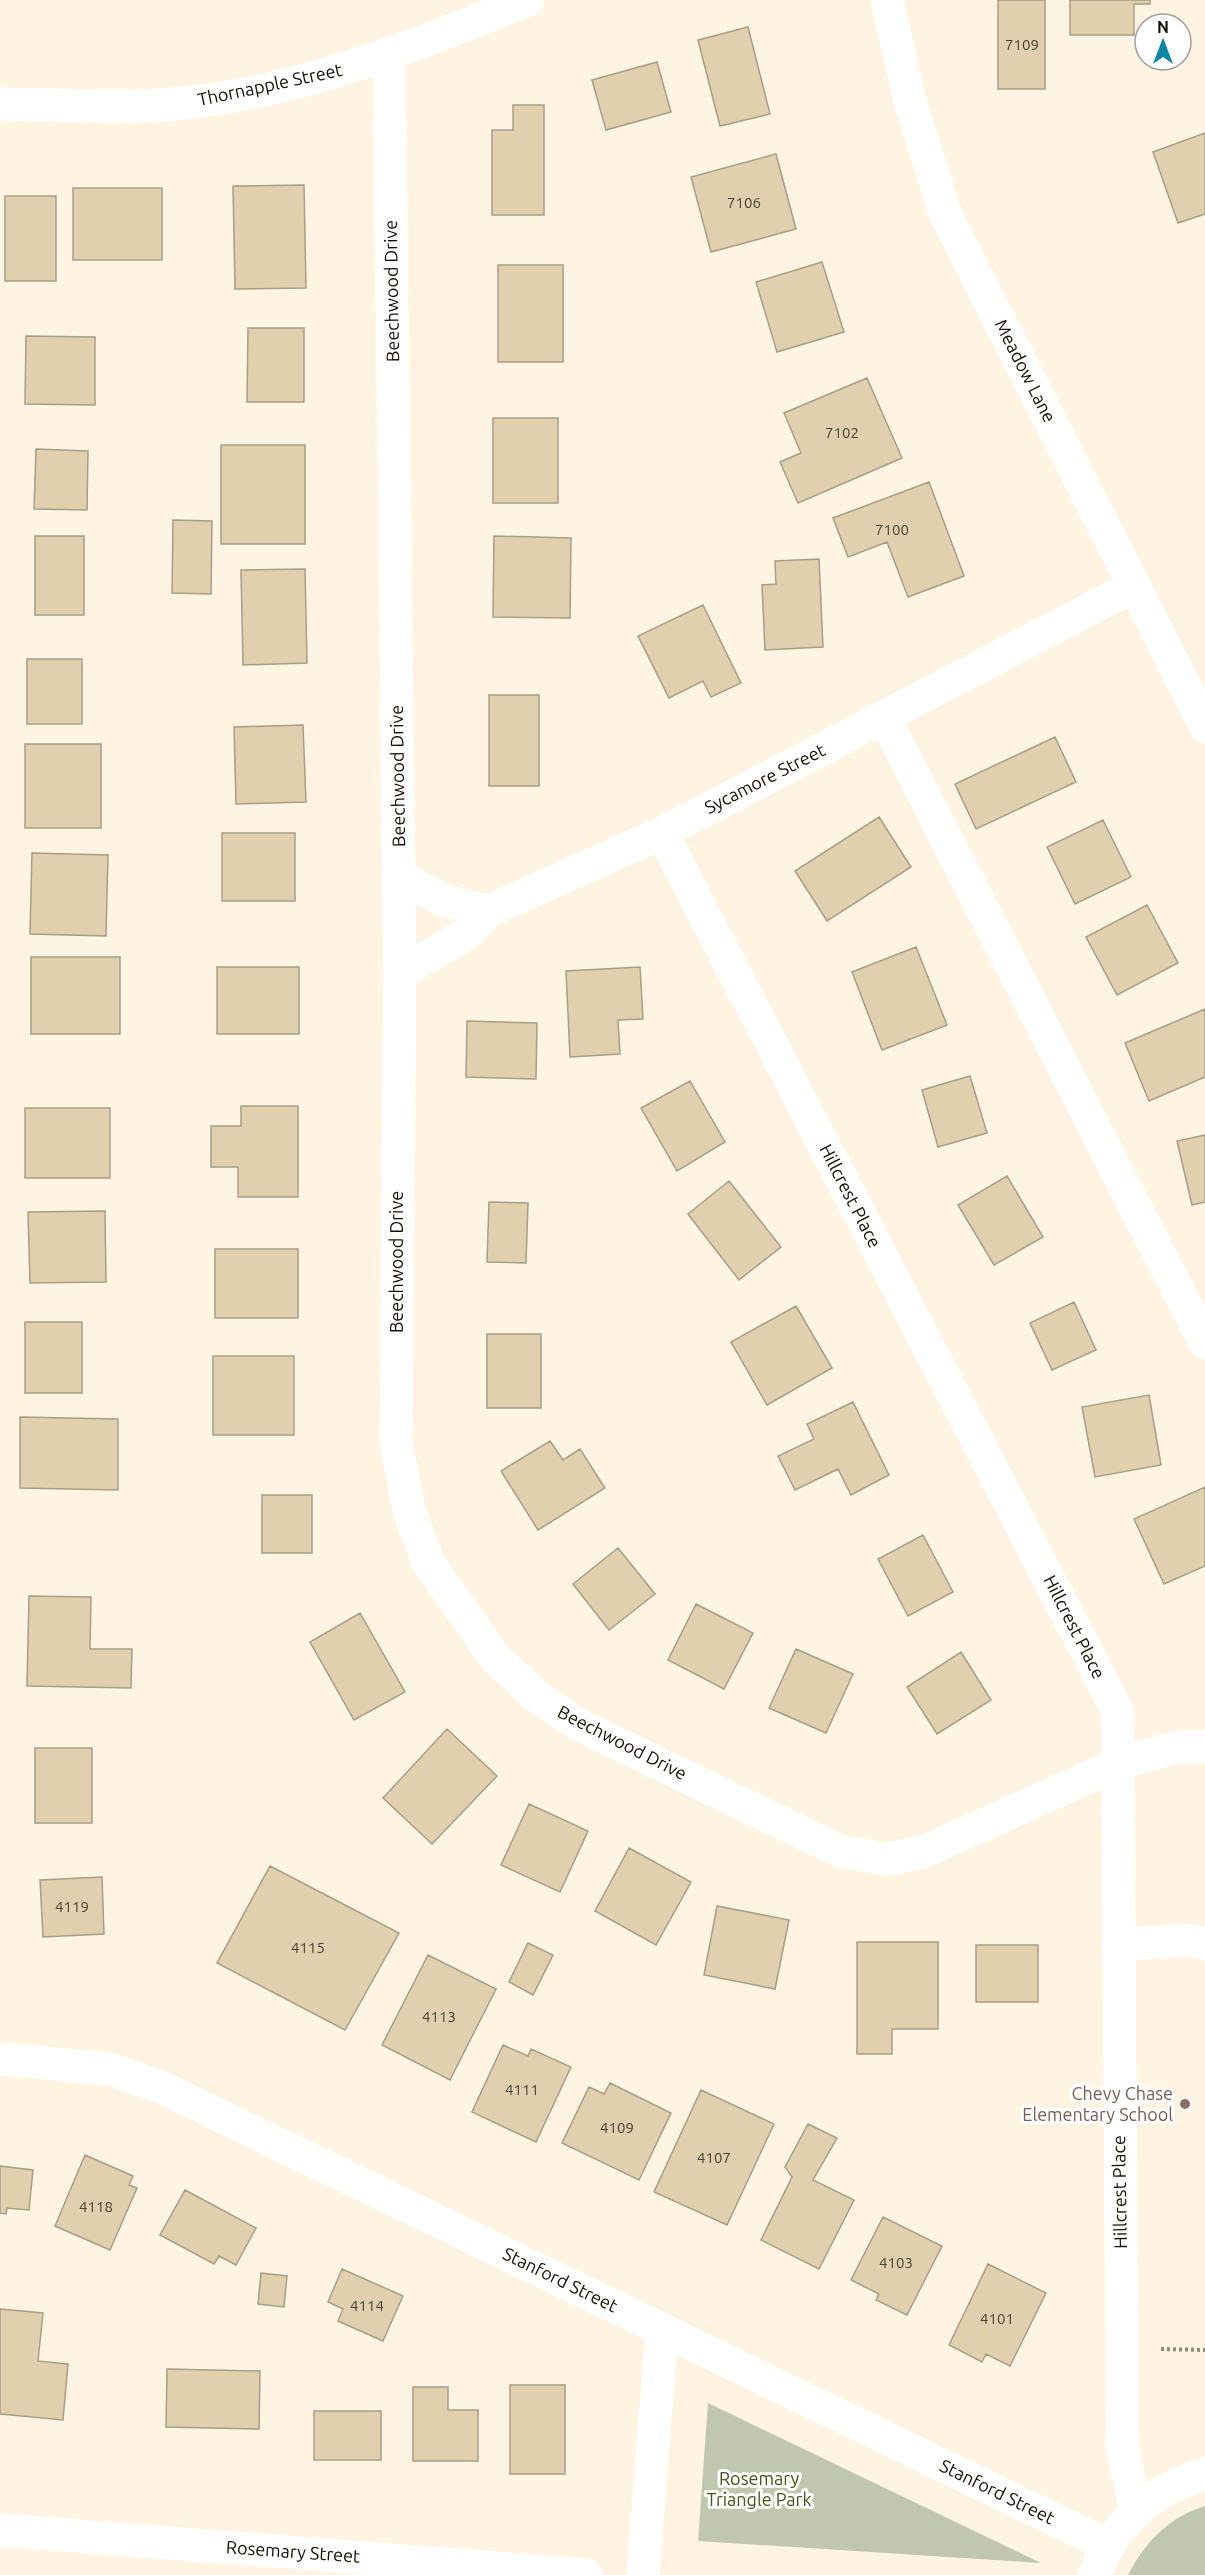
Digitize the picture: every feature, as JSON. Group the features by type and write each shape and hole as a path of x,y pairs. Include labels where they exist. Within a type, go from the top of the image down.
{"street":[{"name":"Thornapple Street","path":"0,104 170,105 313,79 389,56 528,0"},
{"name":"Meadow Lane","path":"887,0 911,105 946,216 1205,726"},
{"name":"Beechwood Drive","path":"389,56 400,973 396,1443 409,1510 428,1562 495,1658 535,1695 577,1724 842,1852 889,1859 922,1852 1120,1763 1177,1747 1205,1747"},
{"name":"Sycamore Street","path":"400,973 465,935 488,911 662,832 885,718 1134,586"},
{"path":"885,718 1205,1343"},
{"name":"Hillcrest Place","path":"662,832 1118,1712 1122,2447 1136,2510"},
{"path":"399,876 445,902 488,911"},
{"path":"1118,1945 1187,1940 1205,1944"},
{"name":"Stanford Street","path":"0,2059 110,2069 163,2088 1107,2545"},
{"path":"643,2575 662,2329"},
{"path":"1094,2575 1107,2545 1136,2510 1176,2483 1205,2474"},
{"name":"Rosemary Street","path":"0,2530 586,2575"}],"path":[{"path":"1161,2349 1205,2350"}],"green space":[{"name":"Rosemary Triangle Park","path":"708,2403 1041,2563 698,2541"},
{"path":"1205,2506 1205,2575 1128,2575 1134,2563 1159,2532 1180,2516"}],"building":[{"path":"998,0 1045,0 1045,89 998,89"},
{"path":"1070,0 1150,0 1150,4 1134,4 1133,35 1070,35"},
{"path":"748,27 770,114 720,126 698,40"},
{"path":"657,62 671,112 606,130 592,80"},
{"path":"513,105 544,105 544,215 492,215 492,130 513,130"},
{"path":"1205,133 1205,214 1178,223 1153,152"},
{"path":"776,154 796,229 711,252 691,177"},
{"path":"304,185 306,288 235,289 233,186"},
{"path":"73,188 162,188 162,260 73,260"},
{"path":"5,196 56,196 56,281 5,281"},
{"path":"822,262 844,332 777,352 756,282"},
{"path":"498,265 563,265 563,362 498,362"},
{"path":"248,328 304,328 304,402 247,402"},
{"path":"26,336 95,337 95,405 25,404"},
{"path":"867,378 902,458 798,503 780,462 801,453 784,413"},
{"path":"493,418 558,418 558,503 493,503"},
{"path":"221,445 305,445 305,544 221,544"},
{"path":"36,449 88,451 87,510 34,509"},
{"path":"929,482 964,576 908,597 887,542 848,557 833,518"},
{"path":"173,520 212,521 211,594 172,593"},
{"path":"35,536 84,536 84,615 35,615"},
{"path":"494,536 571,538 570,618 493,617"},
{"path":"819,559 823,647 765,650 762,585 776,584 775,561"},
{"path":"305,569 307,663 243,665 241,570"},
{"path":"703,605 741,683 711,697 703,681 669,698 638,636"},
{"path":"27,659 82,659 82,724 27,724"},
{"path":"489,695 539,695 539,786 489,786"},
{"path":"303,725 306,802 236,804 234,727"},
{"path":"1055,737 1076,782 976,829 955,784"},
{"path":"25,744 101,744 101,828 25,828"},
{"path":"879,817 911,867 827,921 795,871"},
{"path":"1103,820 1131,877 1075,904 1047,847"},
{"path":"222,833 295,833 295,901 222,901"},
{"path":"32,853 108,855 106,936 30,934"},
{"path":"1147,905 1178,963 1117,995 1086,937"},
{"path":"916,947 947,1025 882,1050 852,972"},
{"path":"31,957 120,957 120,1034 31,1034"},
{"path":"217,967 299,967 299,1034 217,1034"},
{"path":"640,967 643,1019 618,1020 620,1054 570,1057 566,971"},
{"path":"1205,1009 1205,1077 1149,1101 1125,1043"},
{"path":"467,1021 537,1023 536,1079 466,1077"},
{"path":"970,1076 987,1133 938,1147 922,1090"},
{"path":"690,1081 725,1142 677,1171 641,1108"},
{"path":"241,1106 298,1106 298,1197 238,1197 238,1167 211,1167 211,1126 241,1126"},
{"path":"25,1108 110,1108 110,1178 25,1178"},
{"path":"1205,1135 1205,1202 1192,1205 1177,1141"},
{"path":"1007,1176 1043,1237 994,1265 958,1205"},
{"path":"729,1181 781,1247 739,1280 688,1214"},
{"path":"489,1202 528,1203 526,1263 487,1262"},
{"path":"105,1211 106,1282 30,1283 28,1212"},
{"path":"215,1249 298,1249 298,1318 215,1318"},
{"path":"1074,1302 1096,1350 1052,1370 1030,1323"},
{"path":"796,1306 832,1368 767,1405 731,1342"},
{"path":"25,1322 82,1322 82,1393 25,1393"},
{"path":"487,1334 541,1334 541,1408 487,1408"},
{"path":"213,1356 294,1356 294,1435 213,1435"},
{"path":"1149,1395 1161,1465 1095,1477 1082,1407"},
{"path":"853,1402 889,1475 851,1495 838,1469 795,1490 778,1456 814,1439 807,1424"},
{"path":"20,1417 118,1419 118,1490 20,1488"},
{"path":"550,1441 563,1460 580,1449 605,1488 538,1530 501,1471"},
{"path":"1205,1487 1205,1566 1164,1584 1134,1519"},
{"path":"262,1495 312,1495 312,1553 262,1553"},
{"path":"923,1535 953,1592 908,1616 878,1559"},
{"path":"618,1548 655,1594 609,1630 573,1584"},
{"path":"29,1596 91,1597 90,1649 132,1649 131,1688 27,1686"},
{"path":"696,1604 753,1633 724,1689 668,1660"},
{"path":"360,1613 405,1692 354,1720 310,1642"},
{"path":"796,1649 853,1674 826,1733 769,1708"},
{"path":"961,1652 991,1700 937,1734 907,1687"},
{"path":"447,1729 497,1776 432,1844 383,1798"},
{"path":"35,1748 92,1748 92,1823 35,1823"},
{"path":"529,1804 588,1831 560,1892 501,1865"},
{"path":"629,1848 691,1882 656,1945 595,1911"},
{"path":"270,1866 399,1933 345,2030 217,1963"},
{"path":"102,1877 104,1934 43,1937 40,1880"},
{"path":"717,1906 789,1920 775,1989 704,1975"},
{"path":"857,1942 938,1942 938,2029 892,2029 892,2054 857,2054"},
{"path":"528,1943 553,1955 533,1995 509,1982"},
{"path":"976,1945 1038,1945 1038,2002 976,2002"},
{"path":"428,1955 496,1989 450,2080 382,2045"},
{"path":"503,2045 528,2056 531,2049 571,2067 536,2142 472,2112"},
{"path":"610,2083 671,2113 639,2180 562,2143 589,2087 604,2094"},
{"path":"701,2090 774,2124 727,2225 654,2192"},
{"path":"808,2124 837,2138 813,2180 854,2200 819,2269 761,2240 792,2177 785,2167"},
{"path":"85,2155 133,2176 129,2185 137,2188 110,2250 55,2226"},
{"path":"0,2166 33,2170 29,2210 7,2208 6,2214 0,2213"},
{"path":"185,2190 256,2228 236,2265 219,2256 214,2264 160,2235"},
{"path":"883,2217 942,2246 907,2315 876,2300 879,2294 851,2280"},
{"path":"988,2264 1046,2293 1010,2366 986,2354 982,2362 949,2345"},
{"path":"342,2269 403,2296 383,2341 338,2321 343,2309 328,2302"},
{"path":"261,2273 287,2276 284,2307 258,2304"},
{"path":"0,2309 43,2313 38,2361 68,2364 63,2420 0,2414"},
{"path":"167,2369 260,2371 259,2429 166,2427"},
{"path":"510,2385 565,2385 565,2474 510,2474"},
{"path":"413,2387 448,2387 448,2410 478,2410 478,2461 413,2461"},
{"path":"314,2411 381,2411 381,2460 314,2460"}],"place":[{"name":"Chevy Chase Elementary School","path":"1185,2104"}]}
